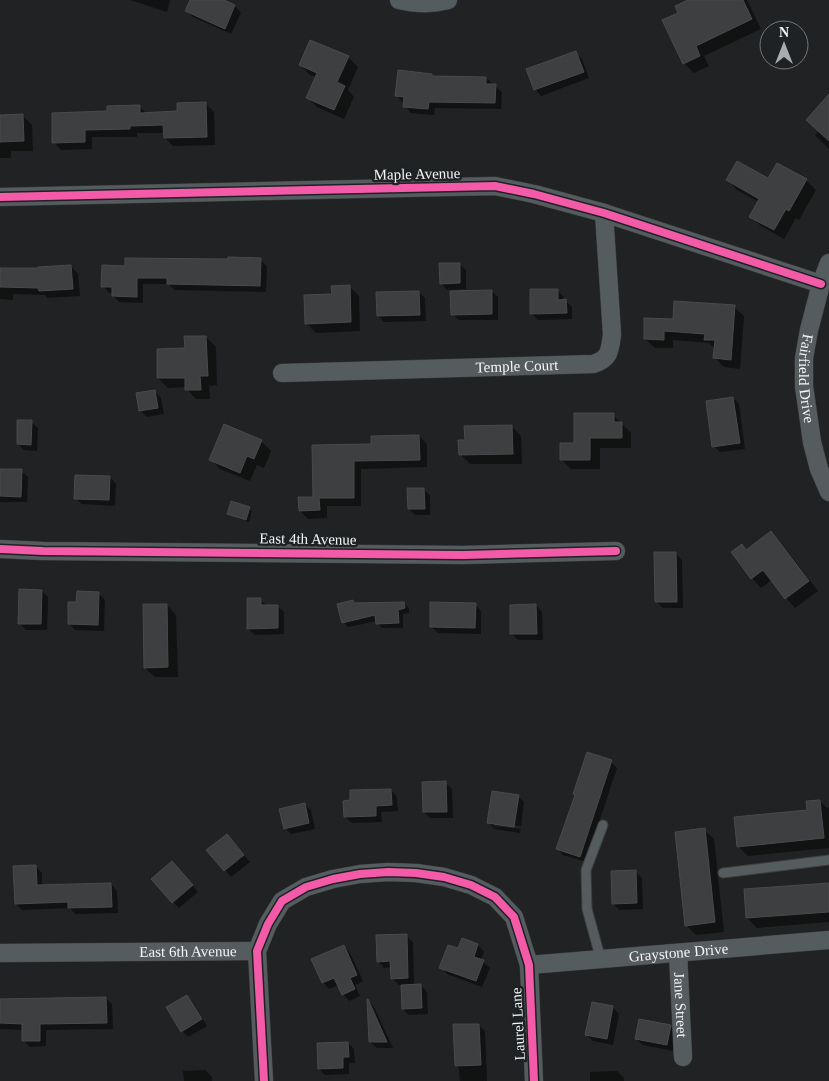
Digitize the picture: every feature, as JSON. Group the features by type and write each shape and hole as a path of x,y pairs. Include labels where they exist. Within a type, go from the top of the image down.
{"street":[{"path":"399,0 417,3 448,0"},
{"name":"Maple Avenue","path":"0,197 494,186 534,194 604,213 821,284"},
{"name":"Temple Court","path":"282,373 593,364 600,362 610,350 612,334 604,213"},
{"name":"Fairfield Drive","path":"829,263 821,284 804,358 804,386 812,442 819,469 829,492"},
{"name":"East 4th Avenue","path":"0,549 462,555 616,551"},
{"name":"East 6th Avenue","path":"0,953 257,951 268,924 282,901 306,887 333,879 360,874 388,872 444,877 471,885 496,897 514,917 529,966"},
{"name":"Graystone Drive","path":"529,966 829,940"},
{"path":"257,951 264,1081"},
{"name":"Jane Street","path":"678,953 683,1057"},
{"name":"Laurel Lane","path":"529,966 534,1081"}],"lane":[{"path":"601,960 587,910 586,870 603,825"},
{"path":"723,872 829,860"}],"building":[{"path":"190,0 224,0 235,5 225,29 185,11"},
{"path":"688,0 743,0 752,19 696,46 700,56 683,64 662,20 678,13 675,6"},
{"path":"310,40 349,56 337,82 345,86 334,110 306,98 317,73 299,65"},
{"path":"576,51 584,72 534,90 526,69"},
{"path":"398,70 432,74 432,76 486,77 486,84 496,84 495,103 429,102 428,109 403,107 404,97 395,96"},
{"path":"829,94 829,141 806,120"},
{"path":"206,102 207,137 164,138 163,125 130,126 130,129 85,130 85,142 52,143 52,113 107,111 107,106 140,105 140,113 177,111 177,103"},
{"path":"23,114 24,141 0,142 0,115"},
{"path":"737,161 768,178 777,163 807,179 789,211 786,209 774,230 749,217 759,199 726,180"},
{"path":"228,257 261,258 260,286 167,284 167,278 137,278 137,297 112,296 112,287 101,287 102,265 125,266 125,258 228,259"},
{"path":"439,263 460,263 460,283 440,284"},
{"path":"71,265 73,289 39,291 38,288 0,287 0,268 38,268"},
{"path":"350,285 351,322 305,324 304,295 332,294 331,286"},
{"path":"530,289 558,289 558,300 566,299 567,313 530,314"},
{"path":"492,290 492,314 451,315 450,291"},
{"path":"419,291 420,315 377,316 376,292"},
{"path":"674,301 735,305 731,360 713,358 715,340 704,340 705,334 664,331 664,340 644,339 644,318 673,319"},
{"path":"184,336 206,336 208,376 200,376 201,390 185,390 185,378 157,378 157,349 185,348"},
{"path":"155,390 158,408 139,411 136,393"},
{"path":"733,397 740,443 712,447 706,401"},
{"path":"574,413 614,413 614,422 622,422 622,438 590,438 590,460 560,460 560,443 574,443"},
{"path":"17,420 32,420 31,445 17,444"},
{"path":"224,424 262,440 254,459 247,456 240,473 209,460"},
{"path":"512,425 513,454 459,455 458,440 465,440 464,426"},
{"path":"419,435 420,460 354,461 354,498 319,498 320,510 299,511 298,497 313,497 312,445 371,444 371,436"},
{"path":"0,469 22,469 21,497 0,496"},
{"path":"75,475 110,476 109,500 74,499"},
{"path":"407,488 424,488 425,509 408,509"},
{"path":"231,501 250,507 246,520 227,514"},
{"path":"771,531 809,581 785,599 763,570 751,579 731,552 742,544 746,550"},
{"path":"654,552 676,552 677,602 655,602"},
{"path":"19,589 42,590 41,624 18,624"},
{"path":"77,591 99,592 98,625 68,624 68,602 76,602"},
{"path":"247,598 261,598 261,605 278,605 278,628 247,629"},
{"path":"353,600 354,603 404,602 405,608 398,610 399,623 376,624 375,615 342,623 337,604"},
{"path":"430,602 476,603 475,628 430,627"},
{"path":"143,604 167,604 168,667 144,668"},
{"path":"536,604 537,634 510,634 510,605"},
{"path":"587,752 612,760 580,857 556,849 575,795 573,794"},
{"path":"446,781 447,812 423,812 422,782"},
{"path":"391,789 392,805 376,806 376,816 344,817 343,801 350,800 350,790"},
{"path":"492,791 519,795 514,827 487,823"},
{"path":"820,800 824,838 737,847 734,817 807,810 806,801"},
{"path":"305,803 309,823 284,829 279,809"},
{"path":"705,828 715,922 685,926 675,832"},
{"path":"227,834 244,855 224,871 206,850"},
{"path":"172,861 193,885 172,903 151,879"},
{"path":"36,865 37,885 111,883 112,907 68,908 68,902 15,904 13,866"},
{"path":"636,870 637,903 612,904 611,871"},
{"path":"829,883 829,912 746,918 744,889"},
{"path":"407,934 408,978 391,979 390,961 377,962 376,935"},
{"path":"462,938 478,944 474,957 484,960 476,981 439,968 448,945 458,948"},
{"path":"344,945 357,975 350,978 355,989 342,995 334,978 322,983 311,959"},
{"path":"421,984 422,1008 402,1009 401,985"},
{"path":"187,995 202,1019 181,1032 166,1007"},
{"path":"106,997 107,1023 40,1024 40,1041 22,1041 22,1024 0,1023 0,999"},
{"path":"368,999 387,1042 369,1042"},
{"path":"592,1002 613,1006 607,1039 585,1035"},
{"path":"639,1019 671,1025 667,1045 635,1039"},
{"path":"453,1024 479,1024 481,1065 455,1066"},
{"path":"348,1042 349,1057 343,1057 343,1068 318,1069 317,1043"}],"cycle path":[{"path":"0,197 495,186 534,194 604,213 821,284"},
{"path":"0,549 463,555 616,551"},
{"path":"264,1081 257,951 268,924 282,901 306,887 360,874 388,872 444,877 471,885 495,897 514,917 529,965 534,1081"}]}
